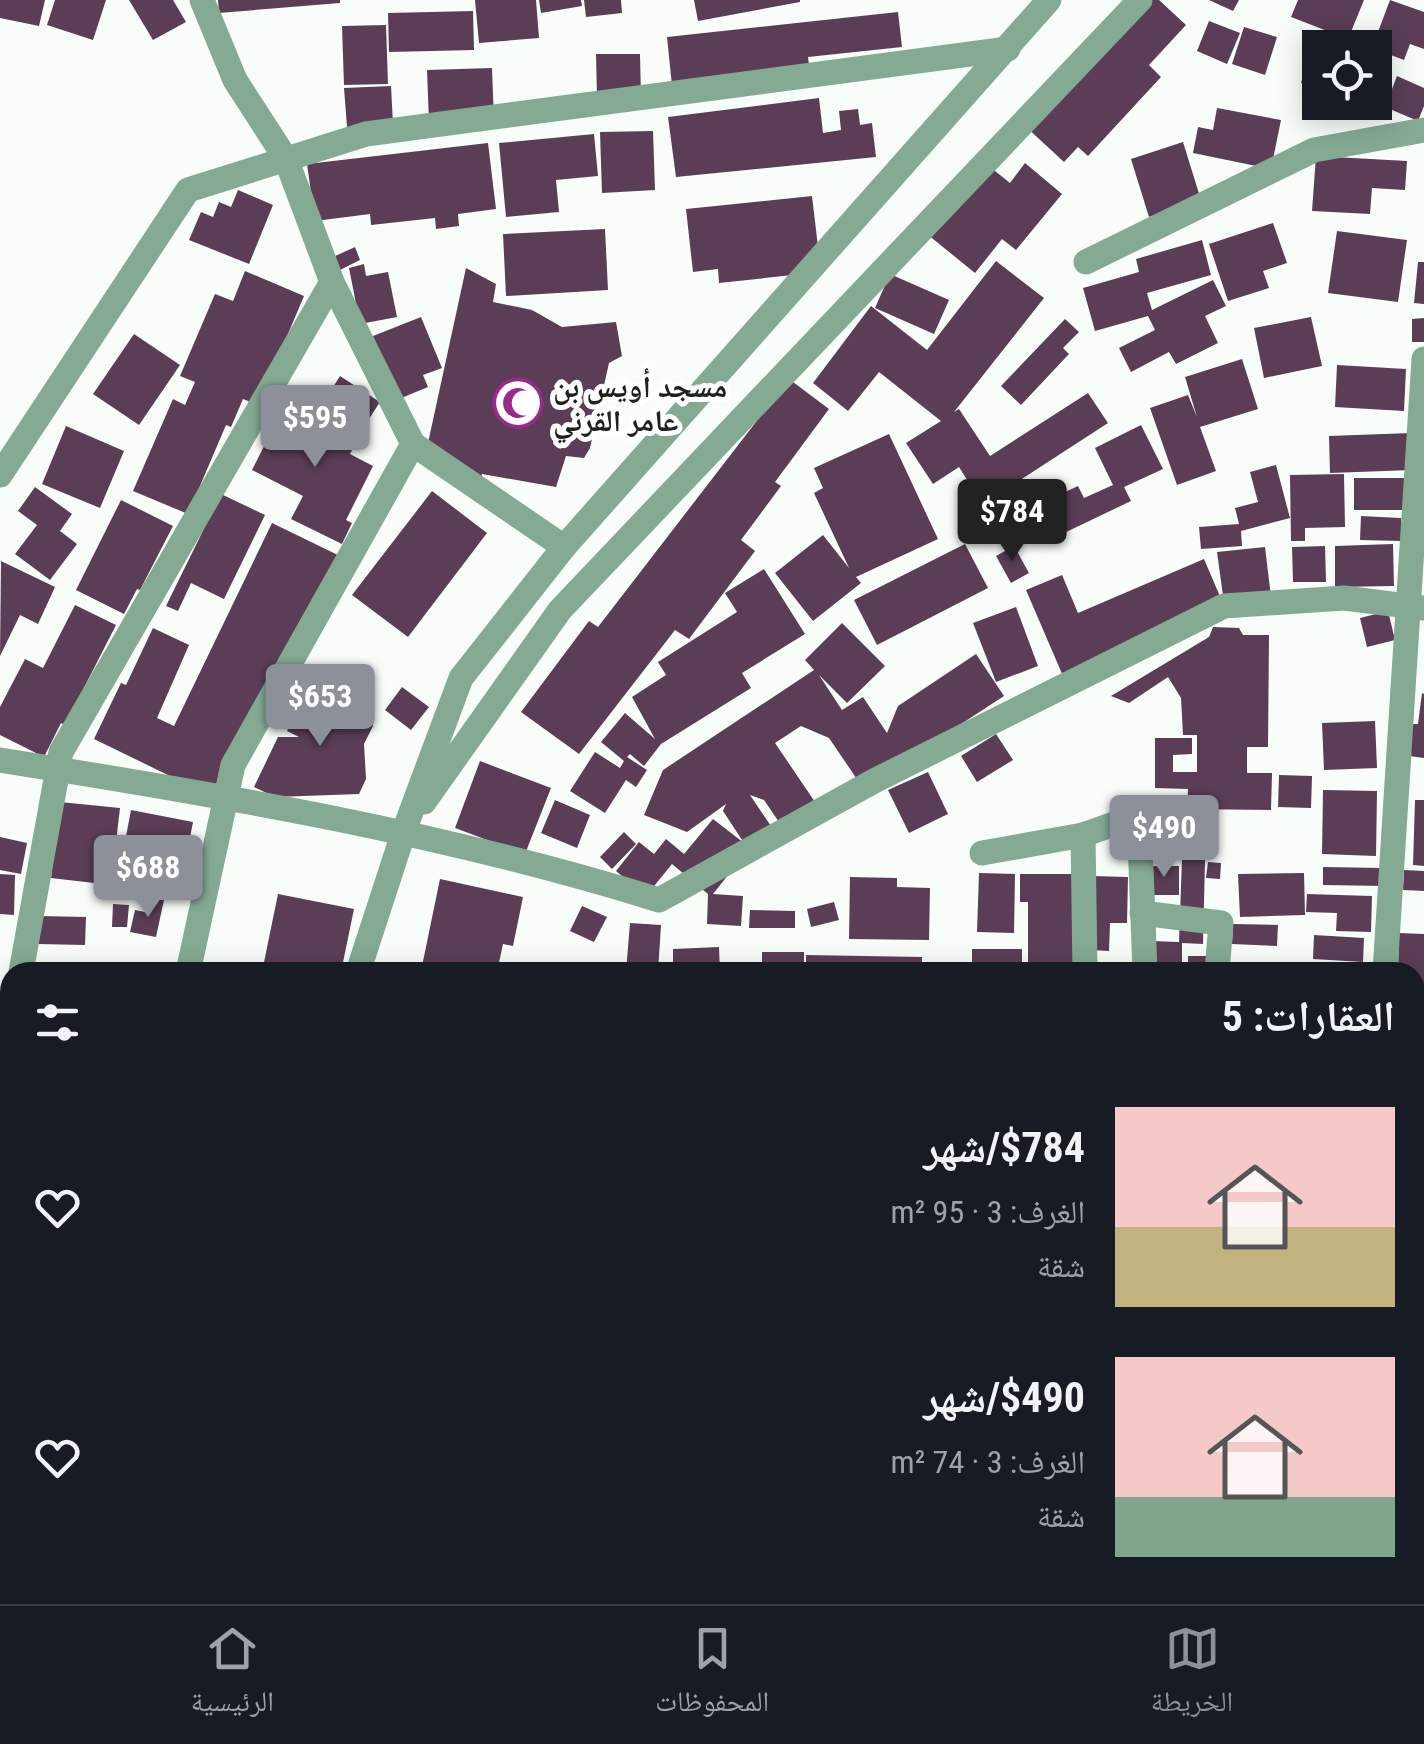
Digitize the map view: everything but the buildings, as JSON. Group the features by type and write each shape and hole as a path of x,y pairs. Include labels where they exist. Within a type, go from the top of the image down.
{"street":[{"path":"202,0 235,80 286,159 332,282 414,444 564,547"},
{"path":"363,962 404,830 460,678 564,547 1050,0"},
{"path":"404,830 560,610 1140,0"},
{"path":"0,475 188,190 366,134 1008,49"},
{"path":"1086,262 1314,150 1424,130"},
{"path":"23,962 61,752 332,282"},
{"path":"1387,962 1416,606 1424,359"},
{"path":"190,962 233,766 414,444"},
{"path":"0,760 404,830 574,873 659,900 874,781 1224,606 1344,598 1416,606"},
{"path":"982,853 1084,835 1139,816 1144,962"},
{"path":"1084,835 1085,962"},
{"path":"1142,913 1221,923 1218,962"}],"place":[{"name":"مسجد أويس بن عامر القرني","path":"518,403"}]}
